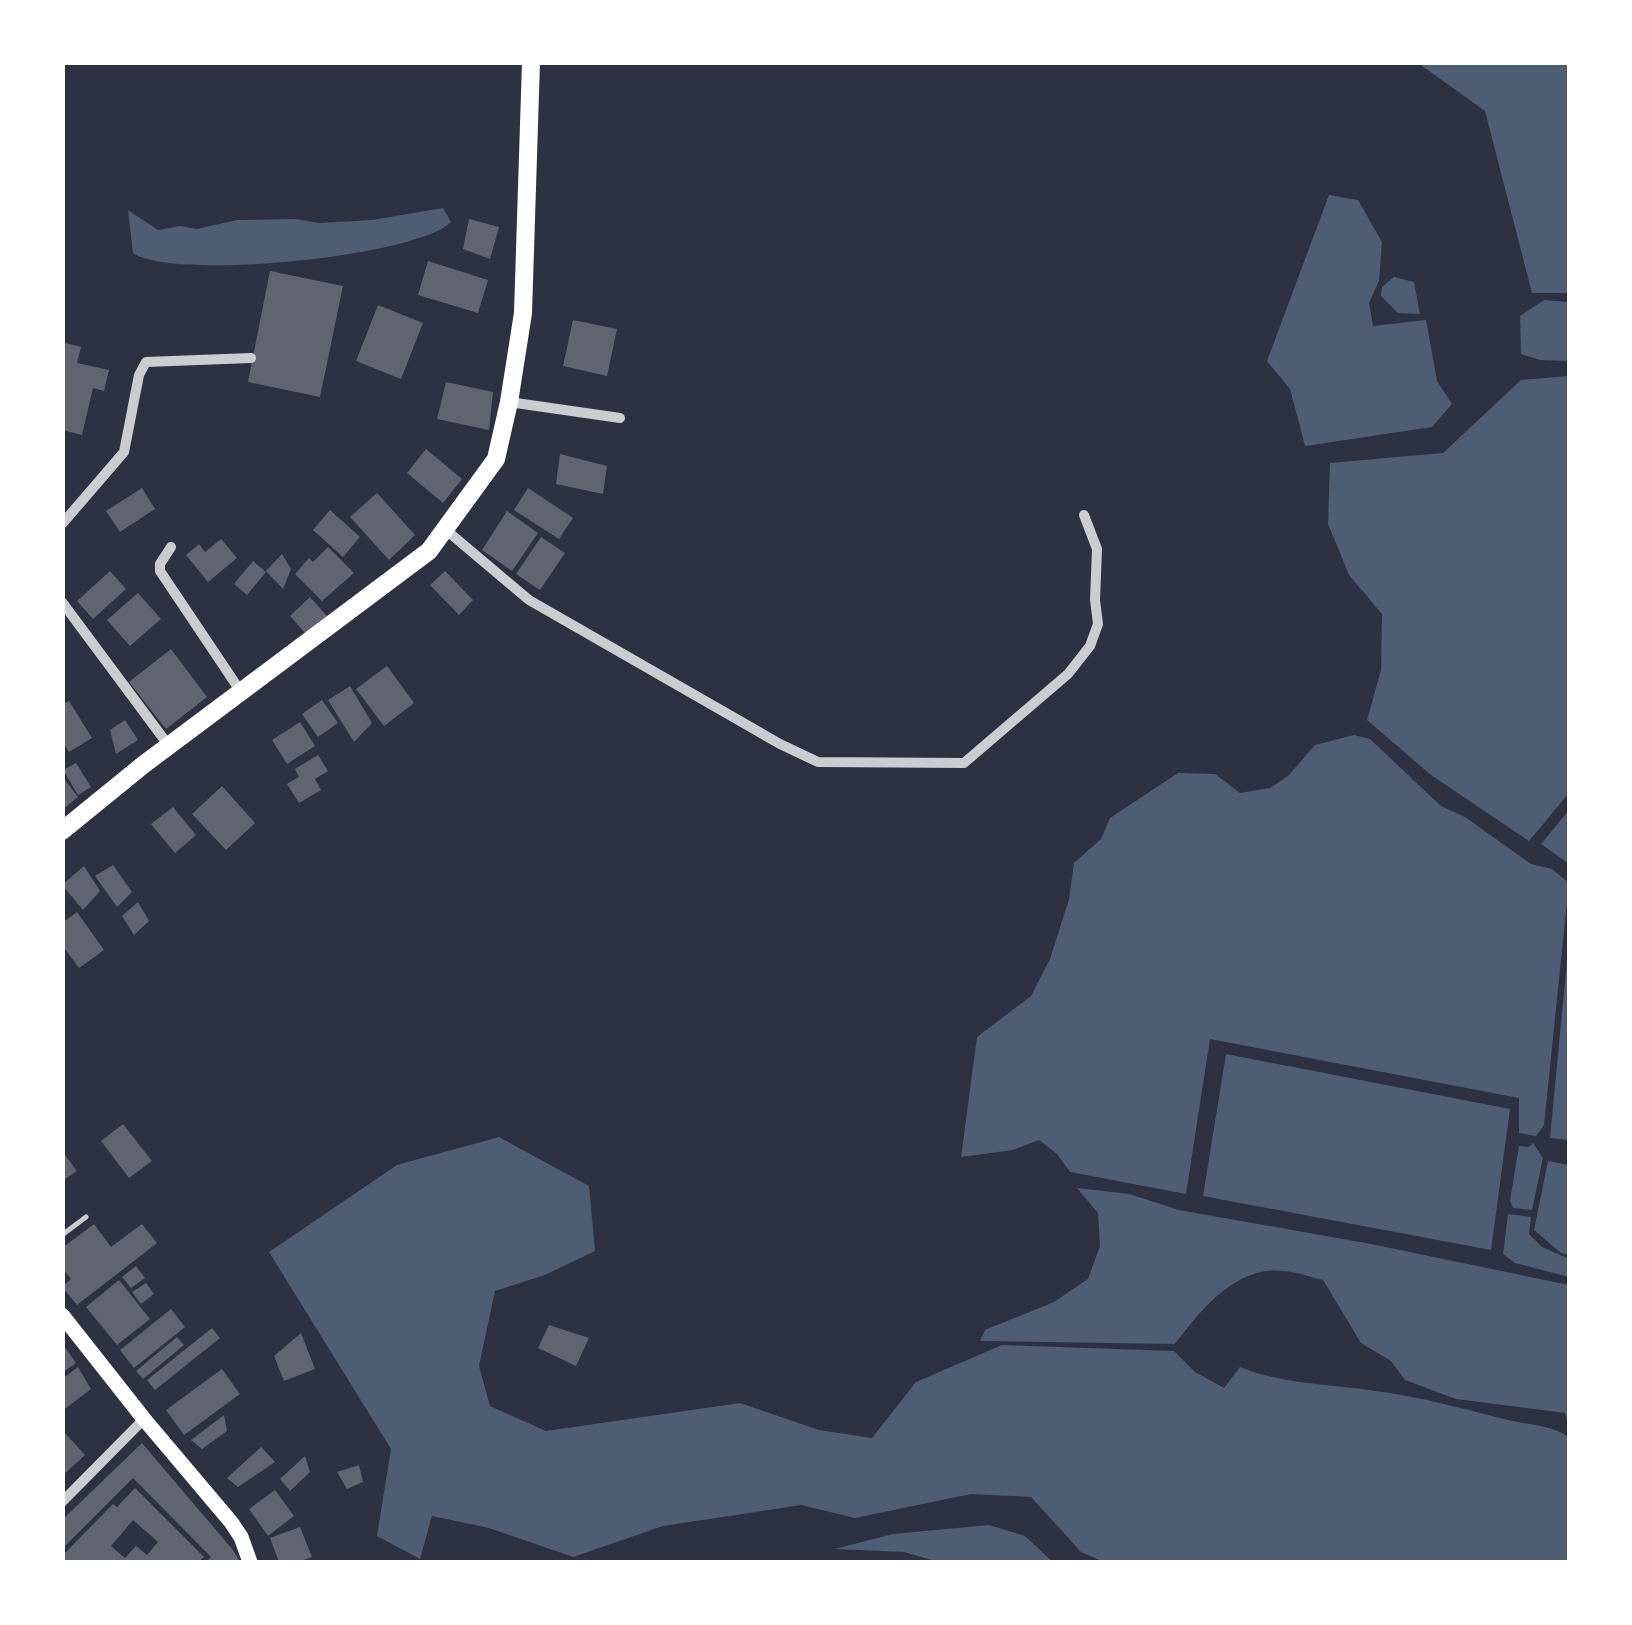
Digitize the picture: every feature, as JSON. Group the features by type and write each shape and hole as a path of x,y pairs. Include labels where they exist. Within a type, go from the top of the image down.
{"main road":[{"path":"62,831 168,746 429,551 496,458 523,313 531,62"},
{"path":"62,1315 231,1522 250,1562"}],"street":[{"path":"62,524 124,452 138,376 146,362 251,358"},
{"path":"509,402 620,418"},
{"path":"446,530 528,600 818,762 964,763 1068,674 1090,646 1098,624 1098,549 1084,515"},
{"path":"170,547 160,571 241,692"},
{"path":"62,602 168,746"},
{"path":"62,1502 144,1419"}],"lane":[{"path":"62,1235 86,1218"}],"water":[{"path":"1418,63 1569,63 1569,293 1532,293 1485,111"},
{"path":"1329,195 1358,200 1382,242 1379,281 1369,303 1373,326 1426,320 1437,381 1452,404 1432,427 1305,446 1290,389 1267,361"},
{"path":"443,208 451,222 429,235 392,246 346,255 242,265 156,261 133,253 128,210 158,230 180,226 197,229 237,220 372,220"},
{"path":"1394,277 1414,282 1420,314 1398,313 1381,296 1382,287"},
{"path":"1544,300 1569,302 1569,361 1540,360 1521,354 1520,316"},
{"path":"1569,376 1569,793 1529,841 1431,775 1367,720 1381,670 1382,614 1349,575 1328,524 1330,463 1443,453 1521,380"},
{"path":"1354,735 1370,739 1441,806 1465,817 1531,864 1552,869 1569,883 1544,1125 1536,1136 1519,1133 1519,1098 1210,1039 1186,1194 1070,1172 1057,1154 1039,1140 1013,1150 961,1157 977,1037 1031,996 1050,959 1069,899 1074,863 1101,839 1110,818 1178,773 1215,774 1240,793 1270,788 1288,776 1315,745"},
{"path":"1569,810 1569,864 1541,844"},
{"path":"1569,940 1569,1140 1550,1138"},
{"path":"1226,1054 1510,1109 1491,1250 1203,1196"},
{"path":"499,1137 589,1186 595,1251 545,1275 495,1291 479,1366 490,1406 546,1431 740,1403 819,1430 872,1438 916,1382 1002,1345 1174,1351 1195,1372 1224,1388 1240,1367 1290,1381 1424,1400 1545,1427 1569,1437 1569,1562 1104,1562 1081,1552 1031,1497 971,1494 855,1518 801,1505 663,1526 573,1557 489,1528 432,1516 420,1559 377,1536 391,1449 269,1252 397,1165"},
{"path":"1533,1143 1543,1158 1532,1210 1513,1208 1510,1201 1519,1146"},
{"path":"1548,1161 1569,1165 1569,1255 1561,1253 1534,1230"},
{"path":"1077,1188 1129,1194 1179,1210 1569,1285 1569,1425 1565,1413 1456,1399 1405,1380 1391,1361 1361,1343 1323,1280 1289,1272 1267,1271 1235,1282 1208,1304 1175,1344 980,1341 985,1330 1054,1302 1088,1279 1100,1246 1098,1213"},
{"path":"1508,1214 1531,1217 1529,1234 1542,1247 1569,1259 1569,1277 1515,1263 1503,1254"},
{"path":"989,1525 1025,1536 1053,1562 938,1562 904,1552 835,1549 893,1534"}],"building":[{"path":"469,219 499,227 490,259 463,249"},
{"path":"428,261 488,280 478,313 418,295"},
{"path":"270,271 343,286 320,397 248,382"},
{"path":"378,305 423,323 401,379 356,361"},
{"path":"573,320 617,329 607,376 563,366"},
{"path":"62,342 81,347 77,363 109,370 104,391 93,388 82,435 62,430"},
{"path":"446,382 493,392 489,430 437,419"},
{"path":"426,449 462,479 443,503 407,473"},
{"path":"560,454 607,466 603,494 556,484"},
{"path":"142,488 155,509 120,532 106,511"},
{"path":"528,488 573,518 559,539 514,510"},
{"path":"377,493 415,535 389,560 350,517"},
{"path":"330,510 360,537 343,557 313,530"},
{"path":"507,511 538,533 512,571 482,550"},
{"path":"541,537 565,553 540,590 516,574"},
{"path":"221,539 237,558 208,582 186,555 199,544 205,552"},
{"path":"328,547 354,573 322,601 295,574 309,558 313,562"},
{"path":"282,554 291,569 283,589 266,571"},
{"path":"253,561 266,572 247,595 234,584"},
{"path":"110,571 126,589 93,619 77,601"},
{"path":"445,571 473,600 459,615 430,585"},
{"path":"138,593 161,619 130,646 107,620"},
{"path":"310,597 327,616 306,634 290,616"},
{"path":"171,649 207,697 166,729 129,682"},
{"path":"387,666 414,703 384,726 356,689"},
{"path":"350,686 372,723 354,742 328,700"},
{"path":"322,700 338,723 318,737 302,714"},
{"path":"69,701 92,738 69,752 62,741 62,705"},
{"path":"125,720 138,740 116,754 110,730"},
{"path":"300,722 315,746 287,764 272,740"},
{"path":"318,755 328,771 315,779 321,790 299,803 287,784 299,777 295,769"},
{"path":"76,763 91,787 78,795 63,770"},
{"path":"62,776 78,797 62,810"},
{"path":"222,786 255,823 226,850 192,814"},
{"path":"173,807 196,835 175,853 151,824"},
{"path":"113,865 132,892 117,907 95,876"},
{"path":"84,866 100,891 83,910 62,885"},
{"path":"138,902 149,921 134,935 122,916"},
{"path":"77,912 104,950 79,968 62,945 62,923"},
{"path":"123,1124 152,1161 129,1178 101,1141"},
{"path":"62,1151 77,1171 62,1181"},
{"path":"94,1224 111,1247 142,1224 157,1243 77,1305 62,1287 71,1279 62,1268 62,1248"},
{"path":"136,1266 145,1278 131,1288 122,1277"},
{"path":"119,1280 150,1319 117,1345 86,1307"},
{"path":"146,1283 154,1294 141,1304 132,1292"},
{"path":"171,1309 185,1327 134,1368 120,1350"},
{"path":"549,1325 589,1338 576,1366 538,1348"},
{"path":"212,1328 220,1338 155,1390 147,1380"},
{"path":"301,1333 315,1369 284,1381 274,1356"},
{"path":"177,1337 184,1345 143,1379 136,1371"},
{"path":"62,1343 76,1363 62,1373"},
{"path":"78,1367 91,1389 62,1411 62,1379"},
{"path":"222,1369 240,1394 184,1435 166,1410"},
{"path":"224,1415 227,1431 202,1449 191,1440"},
{"path":"62,1430 85,1455 62,1476"},
{"path":"142,1443 240,1562 206,1562 211,1557 133,1478 62,1549 62,1520"},
{"path":"261,1447 275,1462 238,1487 227,1478"},
{"path":"305,1456 310,1472 290,1491 280,1479"},
{"path":"359,1465 363,1482 347,1489 337,1472"},
{"path":"135,1488 204,1557 198,1562 62,1562 62,1556 113,1504 117,1507","holes":["133,1520 158,1542 147,1555 136,1546 125,1558 111,1546"]},
{"path":"275,1490 294,1516 268,1536 249,1509"},
{"path":"300,1527 312,1557 279,1562 270,1538"}]}
